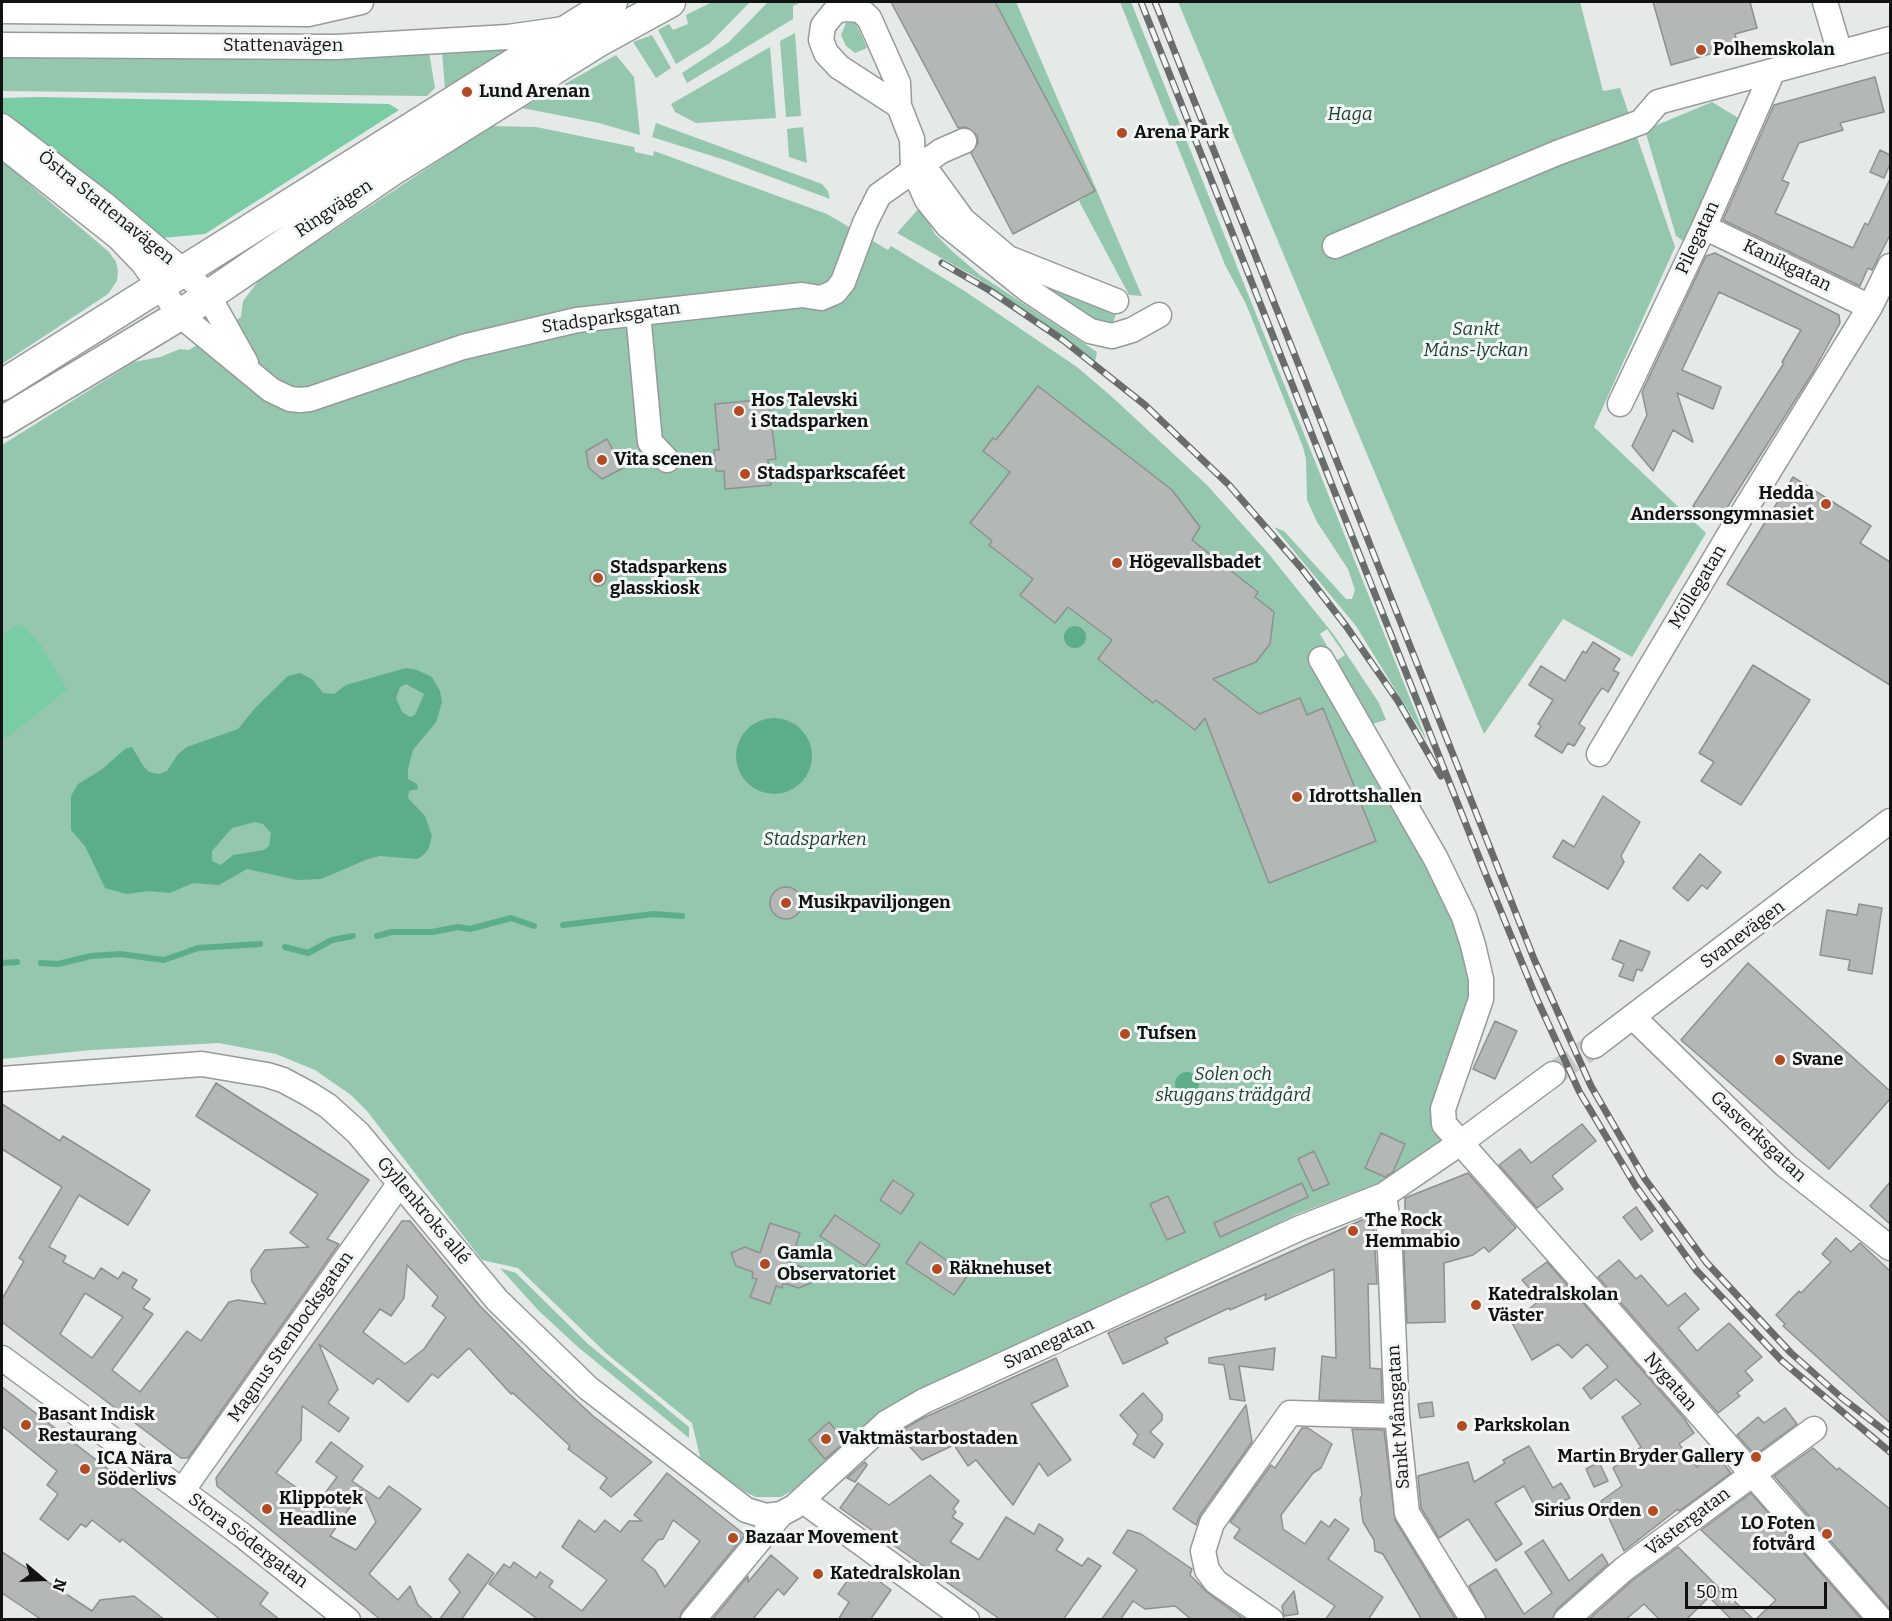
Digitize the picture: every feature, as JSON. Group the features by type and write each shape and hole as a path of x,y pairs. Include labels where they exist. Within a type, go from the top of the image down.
{"main road":[{"name":"Ringvägen","path":"2,385 564,29 612,2"},
{"name":"Ringvägen","path":"2,422 180,315 390,171 598,40 670,2"}],"street":[{"path":"4,8 166,7 308,14 361,2"},
{"path":"1825,2 1840,53"},
{"name":"Stattenavägen","path":"2,45 336,47 498,38 564,29"},
{"path":"1335,246 1526,165 1641,122 1658,102 1890,39"},
{"name":"Pilegatan","path":"1620,404 1704,227 1773,71"},
{"path":"899,106 912,139 913,170 927,200 948,226 1028,290 1090,331 1112,336 1127,313"},
{"name":"Östra Stattenavägen","path":"2,126 11,153 171,277 208,295"},
{"path":"913,170 941,151 964,141"},
{"path":"913,170 931,176 963,220 1008,258 1127,313 1159,315"},
{"name":"Stadsparksgatan","path":"180,315 253,376 280,395 290,399 309,399 474,344 577,320 802,295 821,298 835,292 843,282 865,223 879,195 913,170"},
{"name":"Kanikgatan","path":"1704,227 1870,307"},
{"name":"Möllegatan","path":"1599,754 1728,537 1870,307 1890,266"},
{"name":"Östra Stattenavägen","path":"171,277 180,315"},
{"name":"Stadsparksgatan","path":"208,295 253,376"},
{"path":"638,313 651,442 668,460"},
{"name":"Nygatan","path":"1321,659 1436,859 1464,917 1473,945 1481,979 1481,999 1443,1116 1444,1124 1881,1620"},
{"name":"Svanevägen","path":"1594,1046 1890,820"},
{"name":"Gasverksgatan","path":"1634,1017 1785,1165 1890,1248"},
{"name":"Gyllenkroks allé","path":"2,1079 202,1064 267,1075 283,1080 328,1106 358,1133 497,1300 588,1388 746,1510 766,1516 781,1514"},
{"path":"1460,1143 1553,1074"},
{"name":"Svanegatan","path":"693,1620 781,1514 802,1500 886,1423 924,1401 1300,1228 1384,1195 1460,1143"},
{"name":"Magnus Stenbocksgatan","path":"182,1491 400,1183"},
{"name":"Sankt Månsgatan","path":"1384,1195 1389,1229 1397,1416 1407,1513 1473,1620"},
{"name":"Stora Södergatan","path":"2,1358 292,1573 348,1620"},
{"path":"1271,1620 1216,1582 1207,1570 1203,1551 1212,1523 1290,1413 1397,1416"},
{"name":"Västergatan","path":"1566,1620 1624,1569 1814,1429"},
{"path":"802,1500 967,1620"}],"green space":[{"path":"712,2 750,2 710,43 676,64 658,30 669,24 673,30 688,24 686,15"},
{"path":"768,2 802,2 793,6 793,19 687,83 682,73 729,42"},
{"path":"995,2 1016,2 1142,296 1129,295 1079,201 1094,191"},
{"path":"1120,2 1131,2 1427,741 1356,626 1274,527 1284,531 1346,599 1352,599 1355,590 1348,569 1317,522 1307,500 1306,459 1303,447 1246,304 1225,265"},
{"name":"Sankt Måns-lyckan","path":"1178,2 1580,2 1603,91 1620,88 1675,247 1594,427 1706,533 1632,657 1563,619 1484,734"},
{"path":"846,23 856,23 867,48 855,53 846,46 841,35"},
{"path":"795,33 801,116 786,117 780,41"},
{"path":"652,35 671,68 656,78 633,42"},
{"path":"770,47 776,118 696,123 675,112 671,104"},
{"path":"442,50 509,50 445,90"},
{"path":"429,52 435,88 427,96 2,91 2,57"},
{"path":"616,55 634,77 640,135 599,123 522,108"},
{"path":"1712,102 1740,119 1688,244 1676,236 1645,130"},
{"path":"656,123 822,184 828,191 830,199 728,161 652,137"},
{"name":"Stadsparken","path":"491,126 536,127 634,147 635,152 653,156 654,151 827,214 888,250 891,246 963,290 1077,367 1207,485 1268,553 1334,635 1379,703 1386,720 1372,724 1457,925 1470,981 1449,1138 1389,1179 1297,1214 1090,1315 781,1497 756,1497 745,1492 701,1461 692,1423 607,1354 518,1268 482,1260 367,1111 351,1095 315,1070 276,1054 219,1043 91,1050 2,1059 2,445 134,362 160,357 180,349 189,350 241,317 243,301 259,280","holes":["1327,629 1345,655 1336,661 1320,634"]},
{"path":"803,127 807,163 789,157 787,129"},
{"path":"2,161 109,252 116,262 118,271 117,281 108,294 2,364"},
{"path":"920,207 935,234 953,252 980,275 1097,352 1095,362 977,278 897,233"},
{"path":"1008,262 1113,310 1116,314 1112,326 1101,327"},
{"path":"500,1268 516,1273 588,1344 689,1427 689,1438 578,1347 539,1311"}],"shaded area":[{"path":"2,98 389,104 399,110 205,234 162,238 2,121"},
{"path":"20,623 41,645 67,690 2,741 2,635"},
{"path":"1075,626 1083,629 1086,637 1083,645 1075,648 1067,645 1064,637 1067,629"},
{"path":"406,668 432,677 440,691 442,702 436,722 413,750 408,769 408,779 417,784 418,789 409,791 408,798 425,816 432,836 428,850 422,856 417,859 380,856 321,879 297,880 247,869 219,885 193,883 170,893 149,891 126,894 105,888 85,846 71,830 71,796 78,784 101,770 125,749 132,747 149,772 159,774 167,771 178,754 187,747 238,729 256,707 288,676 300,673 312,679 323,693 334,694 346,685","holes":["406,684 424,694 415,715 410,717 402,712 396,698 400,687","255,822 263,824 271,833 269,846 264,850 233,855 221,865 212,861 212,851 232,828"]},
{"path":"774,718 788,721 801,729 809,742 812,756 809,770 801,783 788,791 774,794 760,791 747,783 739,770 736,756 739,742 747,729 760,721"},
{"path":"1187,1072 1195,1076 1199,1084 1195,1092 1187,1096 1179,1092 1175,1084 1179,1076"}],"building":[{"path":"891,2 995,2 1095,191 1013,234 971,153 978,143 977,135 966,127 958,128"},
{"path":"1653,2 1750,2 1757,28 1735,34 1738,46 1671,65"},
{"path":"1875,77 1884,112 1840,123 1843,130 1799,143 1782,180 1789,183 1775,213 1853,248 1865,223 1868,225 1890,179 1890,235 1872,270 1868,268 1860,286 1723,220 1774,105"},
{"path":"1880,150 1890,155 1890,164 1884,178 1870,172"},
{"path":"1715,253 1839,315 1840,323 1813,372 1718,522 1693,506 1784,363 1782,362 1801,330 1719,292 1682,370 1721,387 1713,409 1677,393 1693,442 1673,430 1653,471 1632,446 1647,415 1642,392 1706,256"},
{"name":"Högevallsbadet","path":"1038,386 1172,490 1200,527 1192,540 1258,592 1255,597 1274,612 1270,644 1256,662 1213,679 1259,714 1300,698 1307,715 1323,708 1376,841 1269,883 1205,718 1195,730 1156,700 1153,703 1098,659 1112,640 1068,607 1055,623 1020,595 1033,579 989,545 992,541 970,523 1010,472 983,451 993,438 996,440"},
{"path":"768,399 776,459 768,460 771,485 725,489 724,471 716,471 714,450 719,450 715,404"},
{"name":"Vita scenen","path":"607,439 623,468 602,479 589,468 586,451"},
{"path":"1793,477 1871,526 1860,543 1890,562 1890,685 1727,584"},
{"name":"Stadsparkens glasskiosk","path":"598,570 606,578 598,586 590,578"},
{"path":"1593,642 1620,659 1613,670 1619,673 1608,692 1602,688 1595,698 1579,724 1585,728 1574,746 1568,743 1562,753 1535,736 1541,726 1538,724 1553,700 1529,685 1541,666 1565,681 1583,651 1586,653"},
{"path":"1753,665 1810,700 1741,805 1701,781 1714,762 1699,753"},
{"path":"1603,796 1640,822 1621,856 1624,862 1608,889 1553,857 1563,840 1574,847"},
{"path":"1700,854 1721,872 1707,889 1702,885 1688,901 1673,888"},
{"name":"Musikpaviljongen","path":"786,887 797,892 802,903 797,914 786,919 775,914 770,903 775,892"},
{"path":"1859,904 1882,908 1872,974 1848,970 1850,960 1820,955 1827,910 1857,915"},
{"path":"1620,940 1650,952 1642,971 1637,969 1633,981 1619,976 1624,964 1612,959"},
{"name":"Svane","path":"1748,963 1890,1091 1890,1099 1829,1169 1681,1040"},
{"path":"1495,1021 1517,1031 1495,1079 1473,1069"},
{"path":"216,1083 369,1180 327,1239 339,1244 188,1458 181,1458 2,1322 2,1299 24,1261 19,1258 62,1187 2,1149 2,1104 60,1141 63,1136 150,1190 128,1225 79,1195 49,1247 66,1256 63,1262 94,1279 101,1268 118,1279 123,1272 137,1280 132,1288 150,1299 143,1308 153,1314 112,1370 140,1392 187,1331 201,1341 229,1302 238,1300 266,1304 252,1281 251,1270 265,1250 309,1247 290,1233 318,1194 196,1116","holes":["85,1293 123,1317 92,1358 60,1334"]},
{"path":"1582,1124 1596,1141 1552,1176 1563,1189 1537,1208 1499,1165 1520,1149 1531,1163"},
{"path":"1381,1133 1405,1144 1393,1172 1385,1177 1365,1168"},
{"path":"1314,1151 1329,1184 1313,1191 1298,1159"},
{"path":"1468,1173 1516,1228 1489,1252 1484,1247 1473,1255 1444,1263 1445,1322 1407,1323 1403,1228 1405,1229 1405,1198"},
{"path":"893,1180 914,1194 901,1214 880,1200"},
{"path":"1890,1182 1890,1224 1870,1206"},
{"path":"1302,1183 1308,1197 1220,1237 1214,1223"},
{"path":"1168,1196 1185,1232 1167,1240 1150,1204"},
{"path":"1636,1207 1653,1231 1641,1240 1623,1217"},
{"path":"835,1215 880,1245 865,1266 820,1236"},
{"path":"1373,1215 1377,1284 1368,1284 1370,1368 1381,1369 1382,1401 1319,1400 1322,1356 1336,1358 1334,1269 1265,1300 1266,1294 1230,1310 1229,1308 1165,1338 1168,1343 1123,1364 1108,1333"},
{"path":"402,1221 410,1221 480,1306 540,1367 593,1416 652,1462 611,1497 600,1488 607,1478 568,1449 570,1446 513,1393 511,1394 469,1348 438,1378 432,1374 408,1402 378,1378 373,1384 319,1344 338,1389 328,1403 349,1418 339,1432 302,1406 301,1440 276,1473 318,1503 337,1477 316,1462 331,1442 363,1466 352,1481 379,1499 389,1486 421,1509 369,1574 398,1600 410,1586 418,1605 434,1620 381,1620 217,1486 216,1478","holes":["407,1265 438,1297 432,1306 446,1317 424,1349 405,1364 363,1332 380,1309 391,1316 404,1298","362,1490 376,1522 356,1550 330,1536"]},
{"name":"Gamla Observatoriet","path":"770,1223 800,1233 790,1263 805,1268 813,1282 799,1288 783,1283 782,1288 776,1286 770,1304 750,1297 757,1279 752,1278 753,1272 736,1266 731,1253 745,1247 760,1253"},
{"path":"1836,1238 1851,1252 1860,1243 1890,1271 1890,1423 1783,1326 1785,1324 1776,1315 1831,1262 1822,1254"},
{"name":"Räknehuset","path":"920,1242 968,1275 954,1295 906,1263"},
{"path":"1619,1260 1636,1279 1641,1275 1668,1306 1685,1293 1699,1309 1678,1328 1697,1351 1729,1323 1762,1357 1745,1371 1753,1380 1737,1393 1740,1396 1718,1413 1598,1277"},
{"path":"1547,1262 1683,1417 1694,1433 1679,1444 1697,1467 1711,1456 1717,1456 1731,1473 1679,1511 1678,1509 1624,1551 1601,1501 1622,1486 1613,1468 1641,1447 1622,1417 1641,1404 1616,1379 1591,1399 1583,1388 1608,1367 1587,1344 1572,1358 1558,1344 1532,1360 1512,1323 1540,1300 1522,1280"},
{"path":"1275,1348 1273,1370 1239,1366 1245,1401 1230,1399 1224,1365 1209,1363 1209,1358"},
{"path":"1056,1358 1068,1386 1031,1404 1071,1460 1048,1476 1039,1463 1013,1505 976,1460 968,1466 954,1445 922,1460 897,1433 921,1419"},
{"path":"2,1387 268,1593 260,1604 280,1620 221,1620 122,1539 120,1542 92,1520 86,1527 81,1524 68,1540 40,1519 58,1494 47,1485 57,1471 2,1426"},
{"path":"1143,1393 1162,1414 1162,1420 1150,1432 1163,1444 1154,1458 1133,1444 1138,1435 1120,1415"},
{"path":"1432,1402 1434,1416 1420,1418 1418,1404"},
{"path":"1246,1405 1252,1442 1200,1515 1196,1525 1173,1509"},
{"path":"1785,1408 1797,1424 1755,1455 1737,1435 1758,1417 1764,1423"},
{"name":"Vaktmästarbostaden","path":"829,1422 845,1442 825,1459 809,1440"},
{"path":"1302,1428 1308,1428 1332,1444 1321,1468 1313,1473 1281,1515 1283,1529 1305,1544 1321,1521 1329,1527 1335,1519 1349,1529 1328,1559 1383,1597 1368,1620 1325,1620 1335,1606 1234,1538 1240,1529 1230,1522 1271,1465 1275,1468"},
{"path":"1352,1429 1384,1430 1395,1520 1456,1620 1422,1620 1383,1554 1375,1551 1374,1540 1363,1522 1360,1499 1362,1495"},
{"path":"1529,1446 1553,1488 1561,1483 1570,1498 1538,1512 1524,1486 1495,1503 1522,1544 1496,1561 1468,1519 1439,1538 1421,1508 1418,1476 1468,1462 1474,1482 1505,1463 1503,1460"},
{"path":"1813,1448 1837,1470 1839,1468 1890,1509 1890,1609 1774,1476"},
{"path":"865,1462 867,1465 855,1482 847,1478"},
{"path":"1599,1462 1608,1481 1594,1487 1586,1469"},
{"path":"667,1473 745,1535 682,1611 679,1620 539,1620 489,1584 504,1564 510,1568 514,1562 536,1578 540,1572 553,1581 549,1587 582,1611 607,1580 562,1547 579,1520 595,1532 605,1520 620,1532 629,1521 642,1521 634,1515","holes":["673,1520 700,1541 665,1587 655,1570 642,1560 658,1540 663,1539"]},
{"path":"930,1475 959,1501 953,1509 956,1512 952,1517 963,1524 950,1542 979,1560 1006,1517 1034,1534 1039,1524 1062,1538 1056,1550 1082,1566 1088,1558 1101,1566 1063,1620 1001,1620 840,1508 858,1483 889,1505"},
{"path":"1751,1493 1862,1620 1755,1620 1776,1600 1701,1530"},
{"path":"1128,1530 1141,1534 1192,1569 1190,1575 1208,1593 1245,1620 1192,1620 1175,1606 1145,1609 1133,1601 1120,1620 1101,1620 1137,1570 1113,1553"},
{"path":"1543,1540 1569,1581 1602,1554 1608,1564 1557,1609 1552,1620 1487,1620 1469,1586 1496,1569 1524,1614 1552,1593 1525,1552"},
{"path":"1678,1547 1719,1588 1717,1590 1727,1594 1754,1620 1732,1620 1709,1597 1686,1620 1660,1620 1644,1604 1625,1620 1588,1620 1633,1580"},
{"path":"2,1552 92,1611 100,1600 134,1596 165,1620 42,1620 2,1593"},
{"path":"468,1554 494,1573 461,1620 439,1620 460,1592 449,1579"},
{"path":"771,1555 798,1578 784,1595 778,1589 752,1620 712,1620 748,1576 748,1582"},
{"path":"858,1566 891,1590 870,1620 838,1620 849,1602 838,1594"},
{"path":"1294,1591 1298,1614 1284,1616 1282,1606"}],"waterway":[{"path":"563,925 653,914 682,916"},
{"path":"377,936 392,932 432,932 458,927 470,929 511,918 534,926"},
{"path":"285,947 308,953 332,940 353,936"},
{"path":"41,963 58,964 91,956 120,954 164,960 198,948 260,944"},
{"path":"2,963 17,962"}],"tunnel":[{"path":"1553,1074 1594,1046"}],"railway":[{"path":"1141,2 1484,870 1536,997 1579,1091 1635,1185 1696,1270 1782,1361 1890,1452"},
{"path":"1155,2 1534,959 1591,1086 1645,1179 1706,1262 1791,1353 1842,1398 1890,1435"},
{"path":"942,263 989,290 1063,340 1145,405 1229,485 1302,569 1346,626 1398,701 1441,776"}],"place":[{"name":"Polhemskolan","path":"1701,50"},
{"name":"Lund Arenan","path":"467,92"},
{"name":"Arena Park","path":"1122,133"},
{"name":"Hos Talevski i Stadsparken","path":"739,411"},
{"name":"Vita scenen","path":"602,460"},
{"name":"Stadsparkscaféet","path":"745,474"},
{"name":"Hedda Anderssongymnasiet","path":"1826,504"},
{"name":"Högevallsbadet","path":"1117,563"},
{"name":"Stadsparkens glasskiosk","path":"598,578"},
{"name":"Idrottshallen","path":"1297,797"},
{"name":"Musikpaviljongen","path":"786,903"},
{"name":"Tufsen","path":"1125,1034"},
{"name":"Svane","path":"1780,1060"},
{"name":"The Rock Hemmabio","path":"1353,1231"},
{"name":"Gamla Observatoriet","path":"765,1264"},
{"name":"Räknehuset","path":"937,1269"},
{"name":"Katedralskolan Väster","path":"1476,1305"},
{"name":"Basant Indisk Restaurang","path":"26,1425"},
{"name":"Parkskolan","path":"1462,1426"},
{"name":"Vaktmästarbostaden","path":"826,1439"},
{"name":"Martin Bryder Gallery","path":"1756,1457"},
{"name":"ICA Nära Söderlivs","path":"85,1469"},
{"name":"Klippotek Headline","path":"267,1509"},
{"name":"Sirius Orden","path":"1653,1511"},
{"name":"LO Foten fotvård","path":"1827,1534"},
{"name":"Bazaar Movement","path":"733,1538"},
{"name":"Katedralskolan","path":"818,1574"}],"park label":[{"name":"Haga","path":"1350,115"},
{"name":"Solen och skuggans trädgård","path":"1233,1085"}]}
